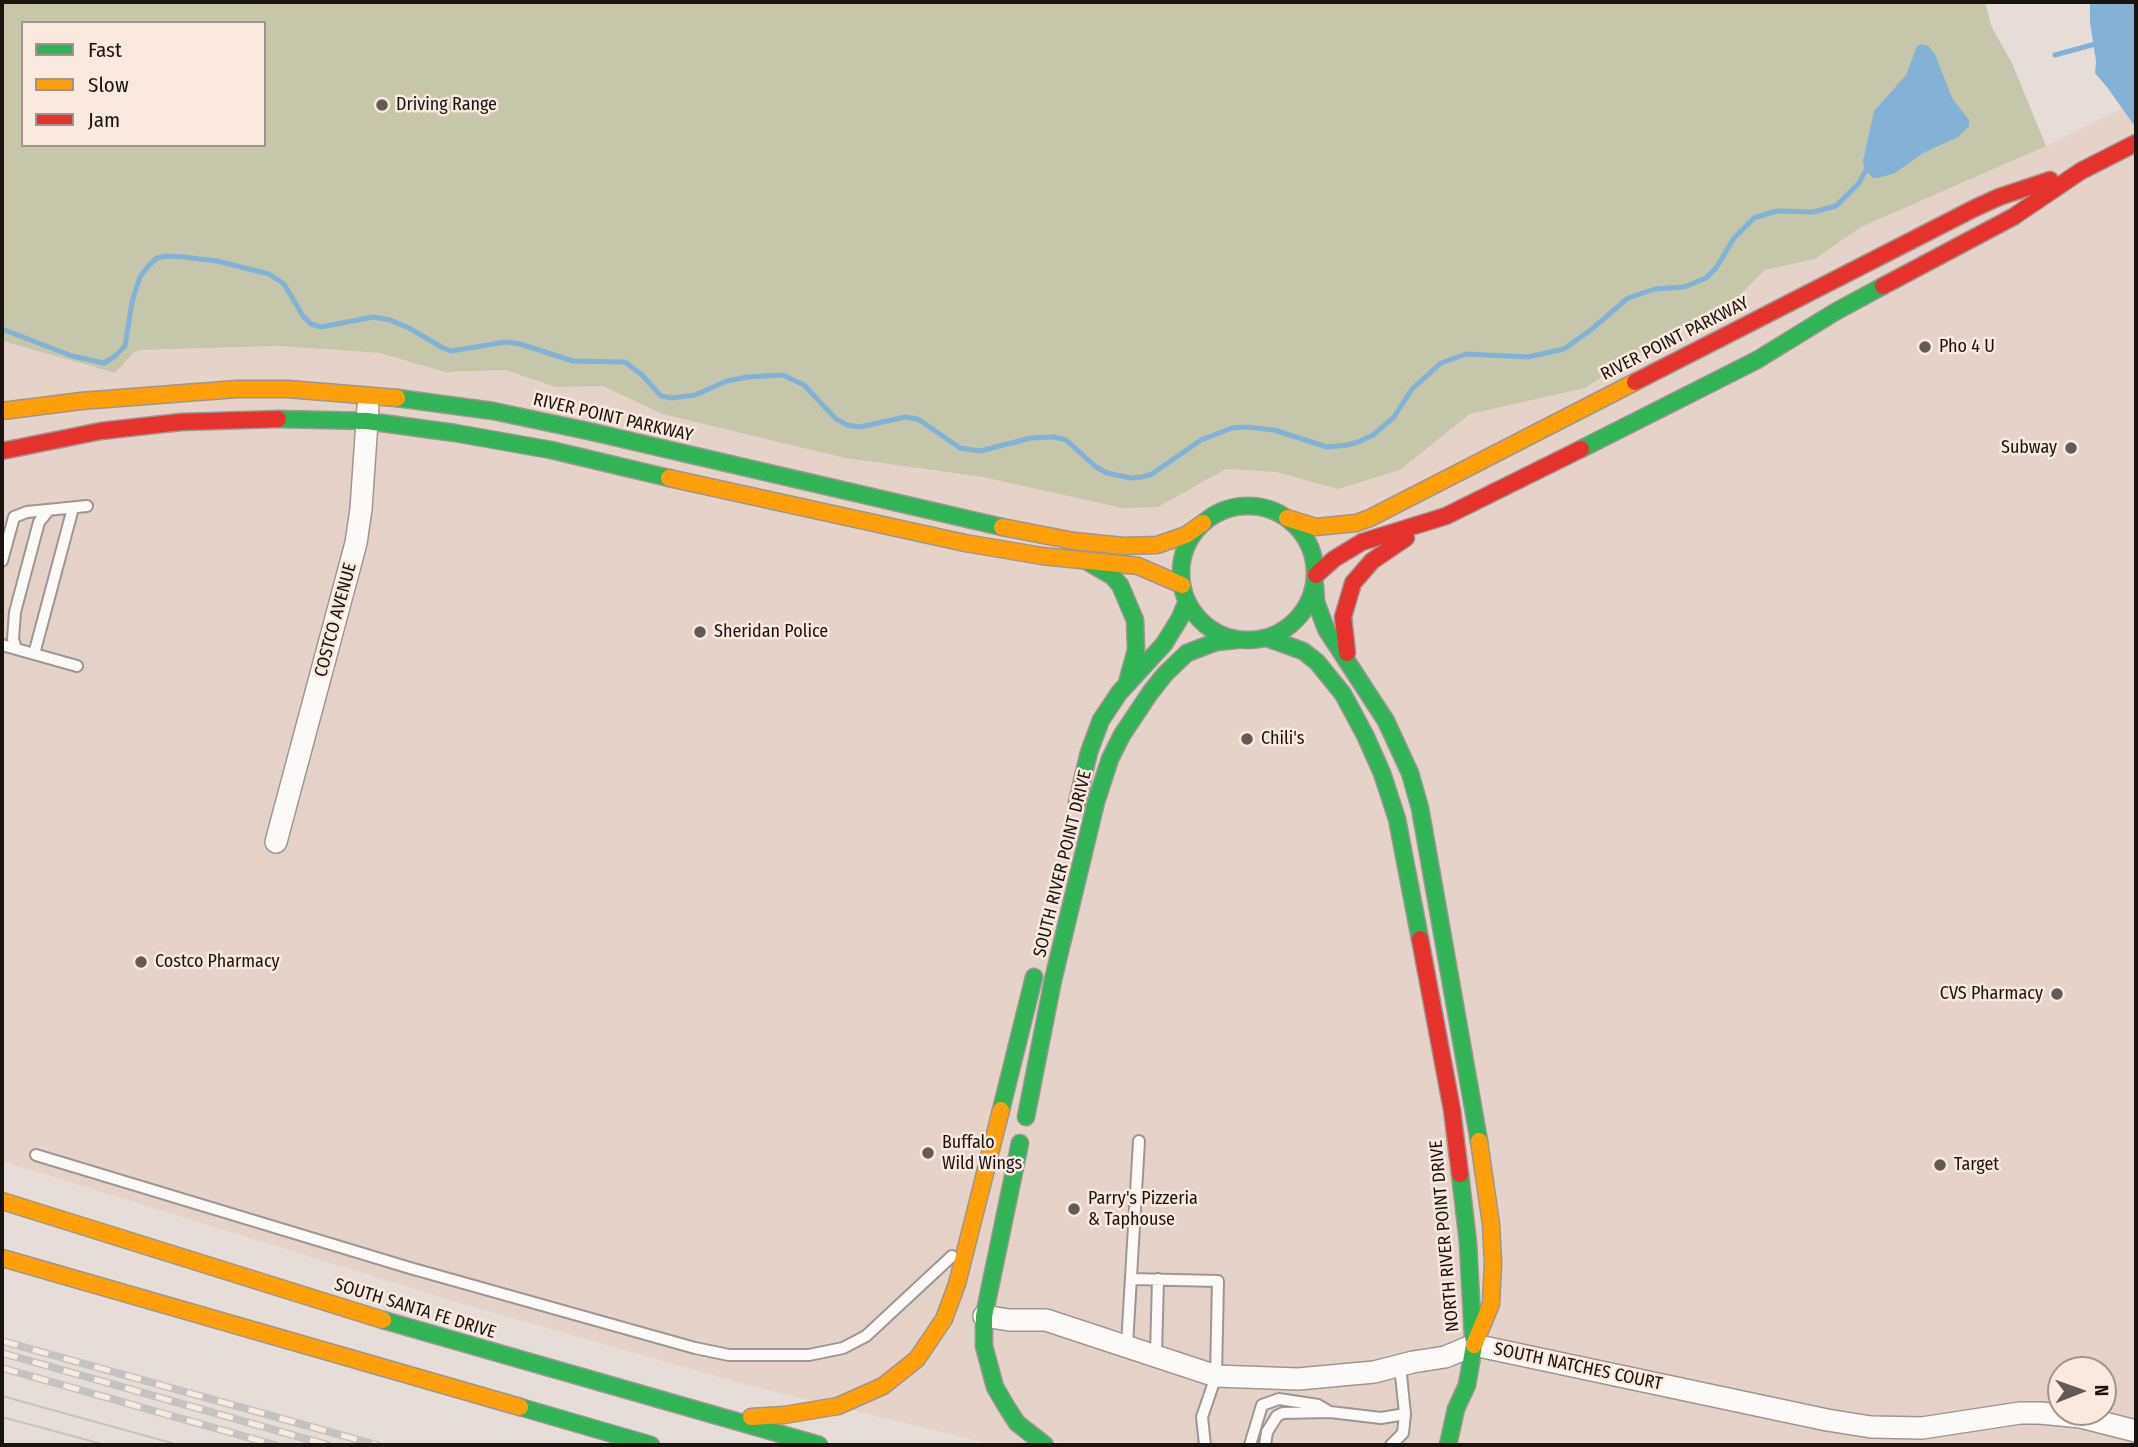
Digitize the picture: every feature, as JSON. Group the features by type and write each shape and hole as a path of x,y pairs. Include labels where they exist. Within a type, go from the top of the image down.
{"main road":[{"name":"RIVER POINT PARKWAY","path":"1315,580 1341,554 1362,542 1446,516 1757,360 1835,312 2013,216 2081,171 2136,143"},
{"name":"RIVER POINT PARKWAY","path":"1287,518 1316,527 1329,527 1370,518 1975,208 2025,188 2081,171"},
{"name":"RIVER POINT PARKWAY","path":"2,411 192,391 288,389 369,394 493,411 589,430 1011,529 1074,541 1124,546 1157,545 1186,535 1203,523"},
{"path":"2,452 101,431 181,422 251,418 367,421 551,450 930,536 1010,551 1138,566 1182,585"},
{"path":"1240,506 1261,506 1287,518 1308,541 1315,564 1311,599 1300,617 1287,629 1267,638 1237,640 1207,627 1193,612 1182,585 1181,565 1189,541 1203,523 1219,512 1240,506"},
{"path":"1354,670 1345,645 1343,624 1345,606 1353,583 1361,571 1384,551 1446,516"},
{"path":"1081,559 1112,576 1120,585 1131,608 1136,632 1136,654 1127,684"},
{"name":"NORTH RIVER POINT DRIVE","path":"1315,580 1316,602 1326,629 1386,721 1414,785 1422,820 1470,1088 1490,1224 1493,1263 1491,1304 1474,1345"},
{"name":"SOUTH RIVER POINT DRIVE","path":"1074,815 1095,736 1110,706 1164,643 1187,601"},
{"name":"NORTH RIVER POINT DRIVE","path":"1267,638 1303,651 1317,662 1343,694 1382,771 1408,871 1452,1110 1468,1243 1474,1345"},
{"name":"SOUTH RIVER POINT DRIVE","path":"1045,1445 1017,1423 995,1387 984,1346 984,1316 1056,967 1096,802 1110,759 1136,713 1172,667 1201,646 1237,640"},
{"name":"SOUTH RIVER POINT DRIVE","path":"724,1419 784,1415 838,1406 862,1397 899,1375 924,1350 944,1319 957,1283 1039,957"},
{"name":"SOUTH SANTA FE DRIVE","path":"2,1201 404,1328 820,1445"},
{"path":"2,1259 651,1445"},
{"path":"1448,1445 1456,1409 1467,1385 1474,1345"}],"street":[{"name":"COSTCO AVENUE","path":"276,842 355,552 361,509 369,394"},
{"name":"SOUTH NATCHES COURT","path":"984,1316 1009,1320 1046,1320 1156,1354 1216,1376 1298,1379 1374,1372 1445,1357 1474,1345 1871,1427 1922,1428 2040,1413 2081,1417 2136,1431"}],"lane":[{"path":"2,561 14,517 27,512 87,506"},
{"path":"34,654 73,508"},
{"path":"16,649 13,639 15,612 39,522 48,511"},
{"path":"2,645 77,666"},
{"path":"1127,1345 1139,1142"},
{"path":"36,1154 410,1268 712,1352 748,1356 833,1352 866,1336 954,1255 971,1232"},
{"path":"1131,1279 1218,1281 1216,1376 1202,1417 1205,1445"},
{"path":"1156,1354 1158,1279"},
{"path":"1391,1445 1403,1433 1405,1414 1400,1365"},
{"path":"1250,1445 1262,1405 1279,1399 1318,1405 1330,1412"},
{"path":"1265,1445 1267,1432 1277,1416 1283,1413 1330,1412 1381,1418 1405,1414"}],"shaded area":[{"path":"2136,101 2136,1445 1070,1445 1054,1441 1050,1445 995,1445 744,1384 469,1306 2,1161 2,341 114,373 133,353 141,350 278,346 380,353 445,372 505,370 556,387 603,386 662,414 845,458 983,477 1158,507 1226,469 1276,472 1338,489 1400,470 1470,414 1585,388 1682,326 1718,313 1731,304 1765,270 1815,259 1861,227 2046,146"}],"green space":[{"path":"2,2 1985,2 1992,28 2012,63 2046,146 1861,227 1815,259 1765,270 1731,304 1718,313 1682,326 1585,388 1470,414 1400,470 1338,489 1276,472 1226,469 1158,507 1123,508 983,477 845,458 662,414 603,386 556,387 505,370 445,372 380,353 278,346 141,350 133,353 115,373 2,341"}],"water":[{"path":"2090,2 2136,2 2136,128 2095,73"},
{"path":"1922,44 1935,54 1952,98 1969,120 1969,126 1958,137 1923,153 1895,173 1873,178 1864,168 1863,161 1874,111 1906,75 1917,46"}],"waterway":[{"path":"2055,55 2099,43"},
{"path":"2,329 72,356 104,363 125,346 132,302 140,277 149,265 157,258 166,256 217,261 269,274 284,284 303,316 311,324 321,327 373,317 409,328 451,351 506,342 573,361 625,362 642,375 661,396 672,398 695,395 727,381 783,375 804,385 836,419 847,425 860,427 905,417 918,419 960,448 980,451 1031,438 1054,437 1066,440 1096,467 1107,473 1131,478 1152,474 1201,440 1232,428 1274,430 1327,447 1358,442 1373,435 1394,417 1412,389 1441,363 1466,354 1528,357 1564,349 1628,298 1655,289 1684,287 1706,278 1716,268 1734,238 1754,218 1777,211 1813,212 1836,206 1859,183 1868,166"}],"tram line":[{"path":"2,1396 179,1445"},
{"path":"2,1417 106,1445"}],"railway":[{"path":"2,1341 377,1445"},
{"path":"2,1353 328,1445"},
{"path":"2,1368 275,1445"}],"traffic: fast":[{"path":"1581,449 1757,360 1883,286"},
{"path":"397,398 493,411 588,431 1002,527"},
{"path":"278,419 367,421 455,433 551,450 669,478"},
{"path":"1248,506 1274,511 1296,525 1310,547 1315,573 1310,599 1296,621 1274,635 1248,640 1222,635 1200,621 1186,599 1181,573 1186,547 1200,525 1222,511 1248,506"},
{"path":"1088,562 1112,576 1120,585 1135,620 1136,650 1127,683"},
{"path":"1315,585 1316,602 1326,629 1386,721 1410,773 1420,808 1479,1141"},
{"path":"1077,803 1089,752 1101,720 1119,693 1164,644 1187,601"},
{"path":"1267,638 1303,651 1317,662 1343,694 1365,735 1382,773 1397,819 1420,939"},
{"path":"1026,1117 1053,980 1096,802 1110,759 1122,735 1150,693 1187,653 1216,642 1237,640"},
{"path":"1001,1110 1034,977"},
{"path":"1020,1143 984,1316 984,1346 995,1387 1006,1406 1017,1423 1045,1445"},
{"path":"1460,1174 1468,1243 1473,1337"},
{"path":"383,1320 819,1445"},
{"path":"1448,1445 1456,1409 1467,1385 1474,1345"},
{"path":"520,1407 651,1445"}],"traffic: slow":[{"path":"1287,518 1316,527 1356,523 1370,518 1635,382"},
{"path":"2,411 81,401 237,389 288,389 397,398"},
{"path":"669,478 965,543 1042,556 1138,566 1182,585"},
{"path":"1002,527 1074,541 1124,546 1157,545 1186,535 1203,523"},
{"path":"751,1417 784,1415 838,1406 883,1386 917,1359 944,1319 957,1284 1001,1110"},
{"path":"1474,1345 1491,1304 1493,1263 1491,1224 1479,1141"},
{"path":"2,1201 383,1320"},
{"path":"2,1258 520,1407"}],"traffic: jam":[{"path":"1883,286 2013,217 2081,171 2136,143"},
{"path":"1635,382 1975,208 2050,180"},
{"path":"2,451 101,431 181,422 278,419"},
{"path":"1316,575 1334,559 1362,542 1446,516 1581,449"},
{"path":"1347,653 1343,617 1353,583 1372,561 1406,538"},
{"path":"1420,939 1452,1110 1460,1174"}],"place":[{"name":"Driving Range","path":"382,105"},
{"name":"Pho 4 U","path":"1925,347"},
{"name":"Subway","path":"2071,448"},
{"name":"Sheridan Police","path":"700,632"},
{"name":"Chili's","path":"1247,739"},
{"name":"Costco Pharmacy","path":"141,962"},
{"name":"CVS Pharmacy","path":"2057,994"},
{"name":"Buffalo Wild Wings","path":"928,1153"},
{"name":"Target","path":"1940,1165"},
{"name":"Parry's Pizzeria & Taphouse","path":"1074,1209"}]}
